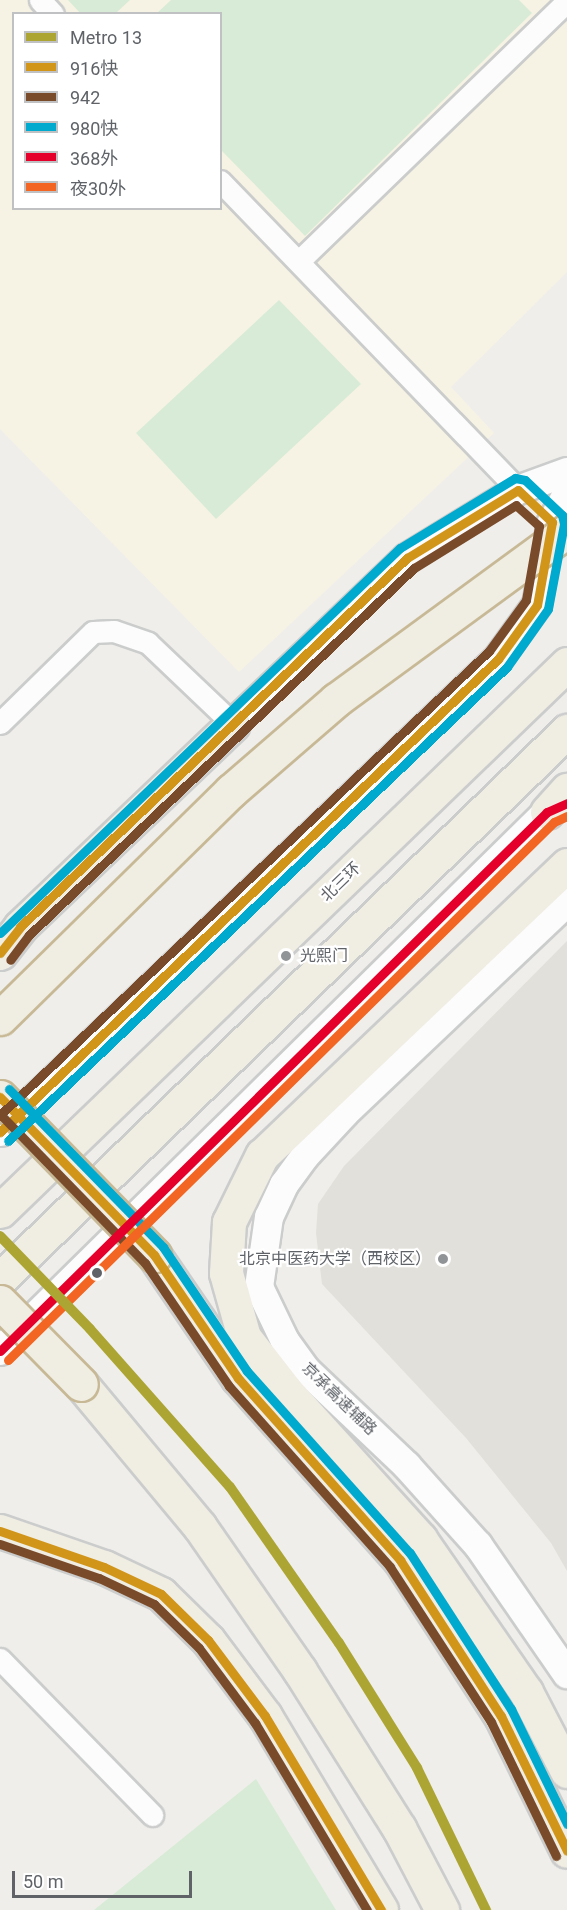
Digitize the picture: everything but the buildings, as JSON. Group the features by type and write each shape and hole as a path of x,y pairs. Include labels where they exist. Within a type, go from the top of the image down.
{"highway":[{"path":"0,1018 231,791 336,700 559,527"},
{"path":"561,670 567,639"},
{"name":"北三环","path":"0,1211 561,670"},
{"path":"0,953 20,927 233,724"},
{"path":"0,1279 567,731"},
{"path":"567,865 262,1155 229,1222 226,1273 244,1337 286,1391 420,1539 526,1692 567,1771"},
{"path":"0,1097 154,1255 238,1378 400,1560 501,1716 567,1851"},
{"path":"0,1302 81,1384 200,1527 300,1671 399,1828 442,1910"},
{"path":"0,1531 104,1567 161,1594 208,1640 265,1716 381,1910"}],"street":[{"path":"40,0 51,12"},
{"path":"300,260 554,5"},
{"path":"222,183 300,260 518,490 559,527"},
{"path":"0,723 93,632 114,631 148,643 233,724 407,558 518,490 567,472"},
{"path":"0,1132 498,659 537,605 567,494"},
{"path":"0,1351 560,802"},
{"name":"京承高速辅路","path":"567,902 345,1113 305,1156 284,1185 269,1217 259,1287 270,1314 306,1370 406,1466 478,1545 567,1674"},
{"path":"0,1659 152,1815"}],"shaded area":[{"path":"0,0 567,0 567,272 451,387 494,433 239,672 0,429"},
{"name":"北京中医药大学（西校区）","path":"567,941 567,1571 551,1543 466,1438 322,1284 316,1233 318,1204 344,1166"}],"green space":[{"path":"68,0 130,0 117,12 79,12"},
{"path":"171,0 519,0 532,13 305,236 222,151 222,12 158,12"},
{"path":"279,300 361,384 216,519 136,433"},
{"path":"256,1779 336,1910 94,1910"}],"metro line":[{"name":"13","path":"0,1236 90,1329 230,1487 339,1643 417,1768 486,1910"}],"transit line":[{"name":"980快","path":"0,933 400,548 515,478 525,480 562,515 564,524 548,609 507,667 8,1141"},
{"name":"916快","path":"0,953 20,927 407,558 518,490 552,522 537,605 498,659 0,1132"},
{"name":"942","path":"0,1115 489,651 526,600 539,526 516,505 414,568 29,935 10,960"},
{"name":"368外","path":"0,1351 547,812 567,803"},
{"name":"夜30外","path":"8,1360 554,822 567,816"},
{"name":"980快","path":"9,1089 163,1247 247,1371 410,1553 511,1709 567,1824"},
{"name":"916快","path":"0,1097 154,1255 238,1378 400,1560 501,1716 567,1851"},
{"name":"942","path":"0,1114 145,1263 229,1386 390,1567 491,1722 556,1856"},
{"name":"916快","path":"0,1531 104,1567 161,1594 208,1640 265,1716 381,1910"},
{"name":"942","path":"0,1544 99,1578 154,1604 199,1648 255,1723 367,1910"}],"place":[{"name":"光熙门","path":"286,956"},
{"name":"北京中医药大学（西校区）","path":"443,1259"}]}
